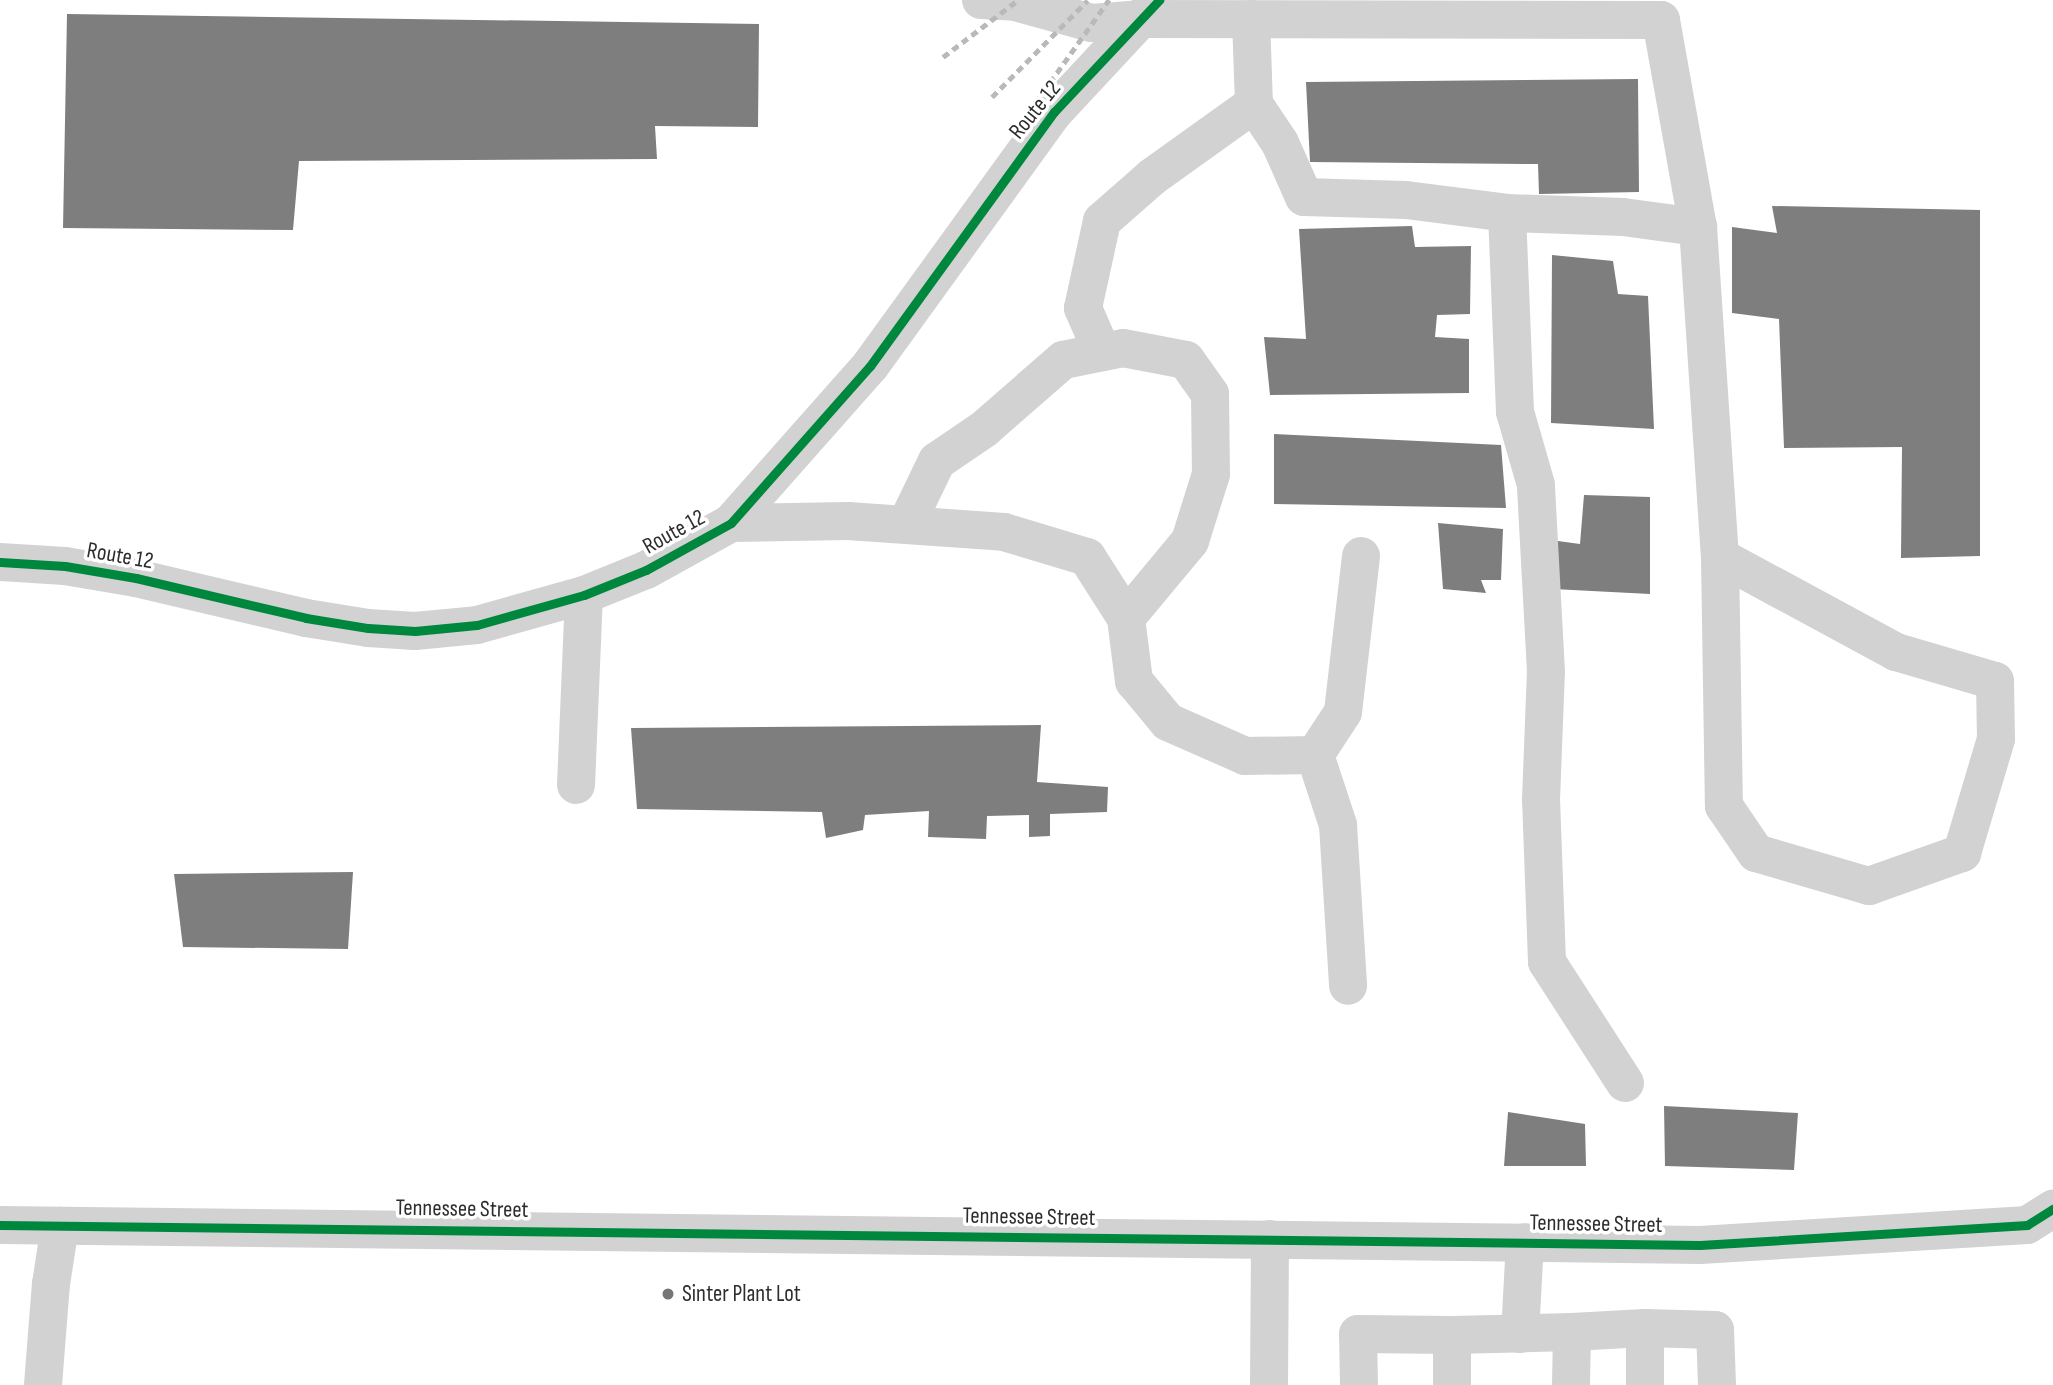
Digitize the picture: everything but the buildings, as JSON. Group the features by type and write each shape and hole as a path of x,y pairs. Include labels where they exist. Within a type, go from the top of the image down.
{"street":[{"path":"981,0 1015,2 1092,23 1150,9 1251,19 1660,10 1698,227 1720,556 1724,806 1756,853 1869,886 1962,853 1996,739 1995,681 1896,652 1720,556"},
{"name":"Route 12","path":"0,562 89,570 306,618 415,631 477,625 584,595 646,570 731,523 870,366 1054,112 1150,9"},
{"path":"1251,19 1254,104 1280,143 1304,197 1406,200 1507,213 1623,217 1698,227"},
{"path":"1102,352 1083,308 1102,221 1152,177 1254,104"},
{"path":"1507,213 1516,412 1536,485 1546,672 1541,800 1547,962 1625,1083"},
{"path":"906,526 937,461 984,429 1063,360 1123,348 1186,360 1210,394 1211,474 1190,541 1126,618"},
{"path":"731,523 848,521 1004,532 1087,557 1126,618 1134,681 1168,722 1245,756 1315,755"},
{"path":"1315,755 1343,712 1361,556"},
{"path":"576,785 584,595"},
{"path":"1315,755 1338,825 1348,986"},
{"name":"Tennessee Street","path":"0,1225 1700,1245 2028,1225 2053,1209"},
{"path":"43,1385 51,1284 60,1226"},
{"path":"1269,1385 1270,1239"},
{"path":"1520,1334 1525,1242"},
{"path":"1645,1328 1646,1385"},
{"path":"1359,1385 1358,1334 1520,1334 1645,1328 1715,1330 1717,1385"},
{"path":"1571,1385 1572,1332"},
{"path":"1452,1335 1452,1385"}],"railway":[{"path":"943,57 1018,0"},
{"path":"992,97 1088,0"},
{"path":"1029,112 1109,0"}],"cycle path":[{"path":"0,562 65,566 136,578 306,618 368,628 415,631 477,625 584,595 646,570 731,523 870,366 1054,112 1159,0"},
{"path":"0,1225 1700,1245 2027,1225 2053,1209"}],"place":[{"name":"Sinter Plant Lot","path":"668,1294"}]}
